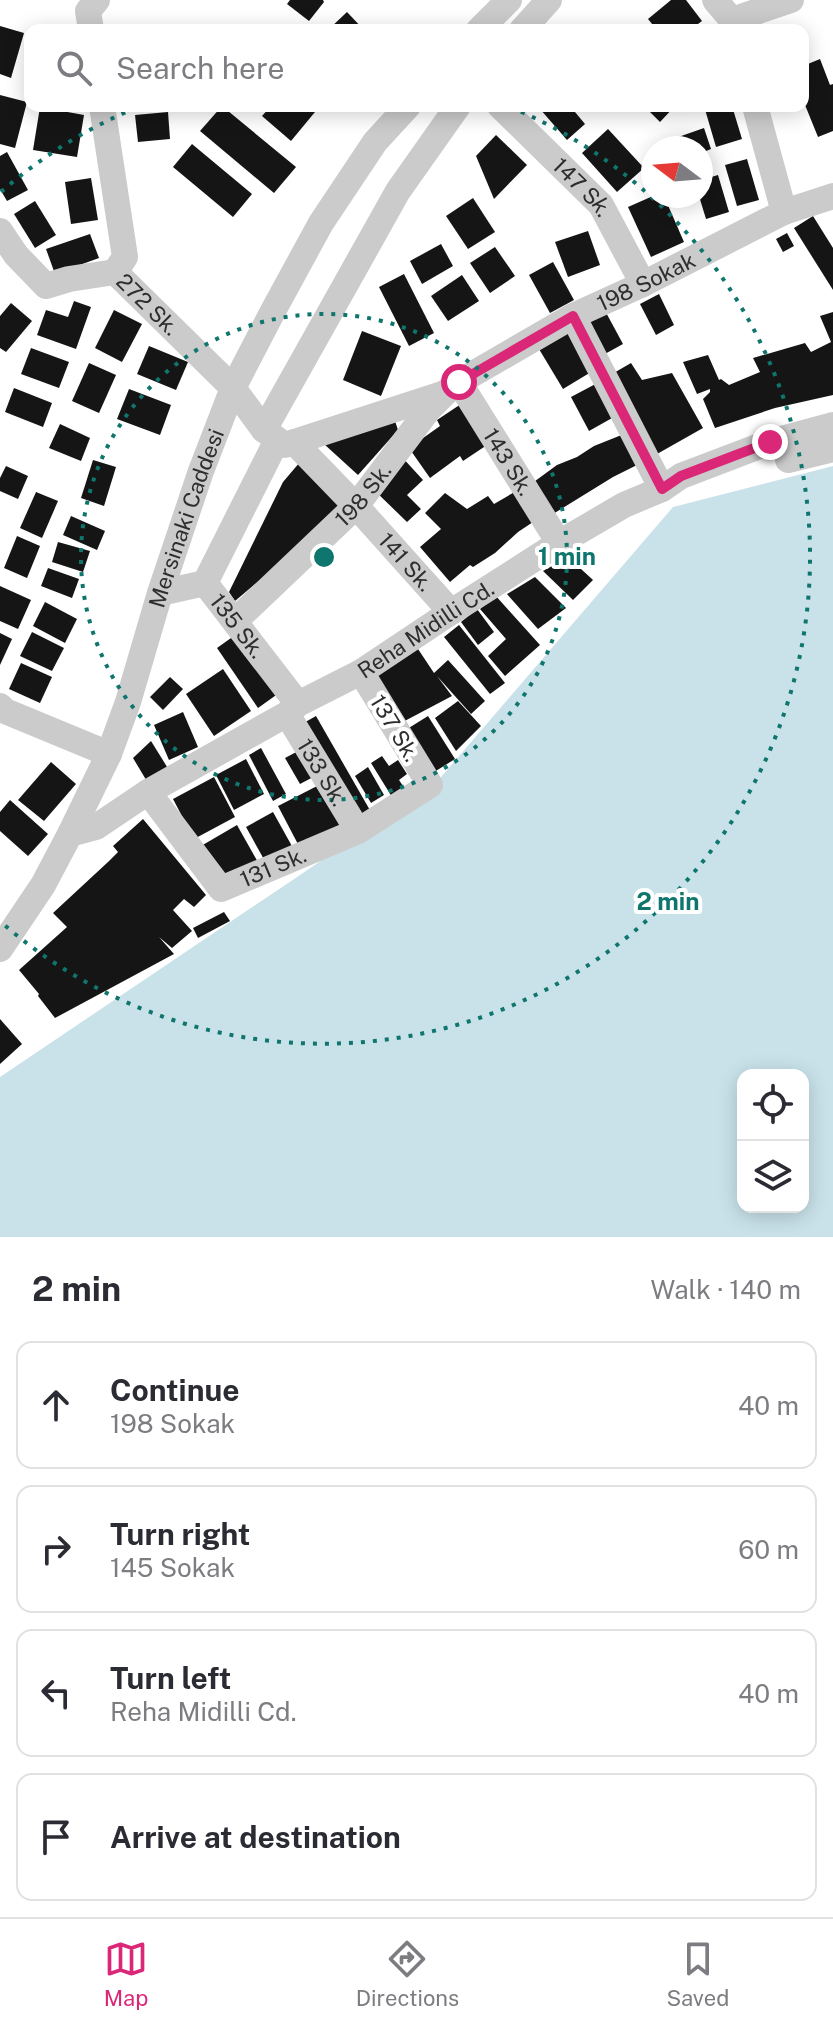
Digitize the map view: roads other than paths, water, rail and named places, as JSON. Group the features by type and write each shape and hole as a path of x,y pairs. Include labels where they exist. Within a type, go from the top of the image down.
{"street":[{"path":"90,24 88,11 97,0"},
{"path":"485,24 509,0"},
{"path":"527,24 549,0"},
{"path":"727,17 791,0"},
{"name":"272 Sk.","path":"103,112 125,257 115,272 233,388"},
{"name":"Mersinaki Caddesi","path":"3,937 43,885 109,754 201,471 233,388 321,223 375,142 402,112"},
{"path":"205,583 280,439 398,191 454,112"},
{"name":"147 Sk.","path":"506,112 601,205 643,284"},
{"path":"757,112 784,212"},
{"name":"198 Sokak","path":"280,439 452,387 573,316 784,212 833,196"},
{"path":"0,231 16,255 46,286 115,272"},
{"path":"573,316 662,489"},
{"name":"198 Sk.","path":"235,621 356,506 429,409 452,387"},
{"name":"143 Sk.","path":"452,387 559,543"},
{"name":"141 Sk.","path":"233,388 280,439 356,506 451,612"},
{"name":"Reha Midilli Cd.","path":"70,834 96,827 148,792 361,672 559,543 624,505 662,489 681,476 770,442 833,425"},
{"path":"788,460 833,449"},
{"name":"135 Sk.","path":"160,593 205,583 235,621 293,709"},
{"name":"137 Sk.","path":"361,672 430,785"},
{"path":"0,706 5,711 109,754"},
{"name":"133 Sk.","path":"293,709 358,831"},
{"name":"131 Sk.","path":"148,792 221,889 358,831 430,785"}],"water":[{"path":"833,466 833,1237 0,1237 0,1077 435,784 673,507"}]}
